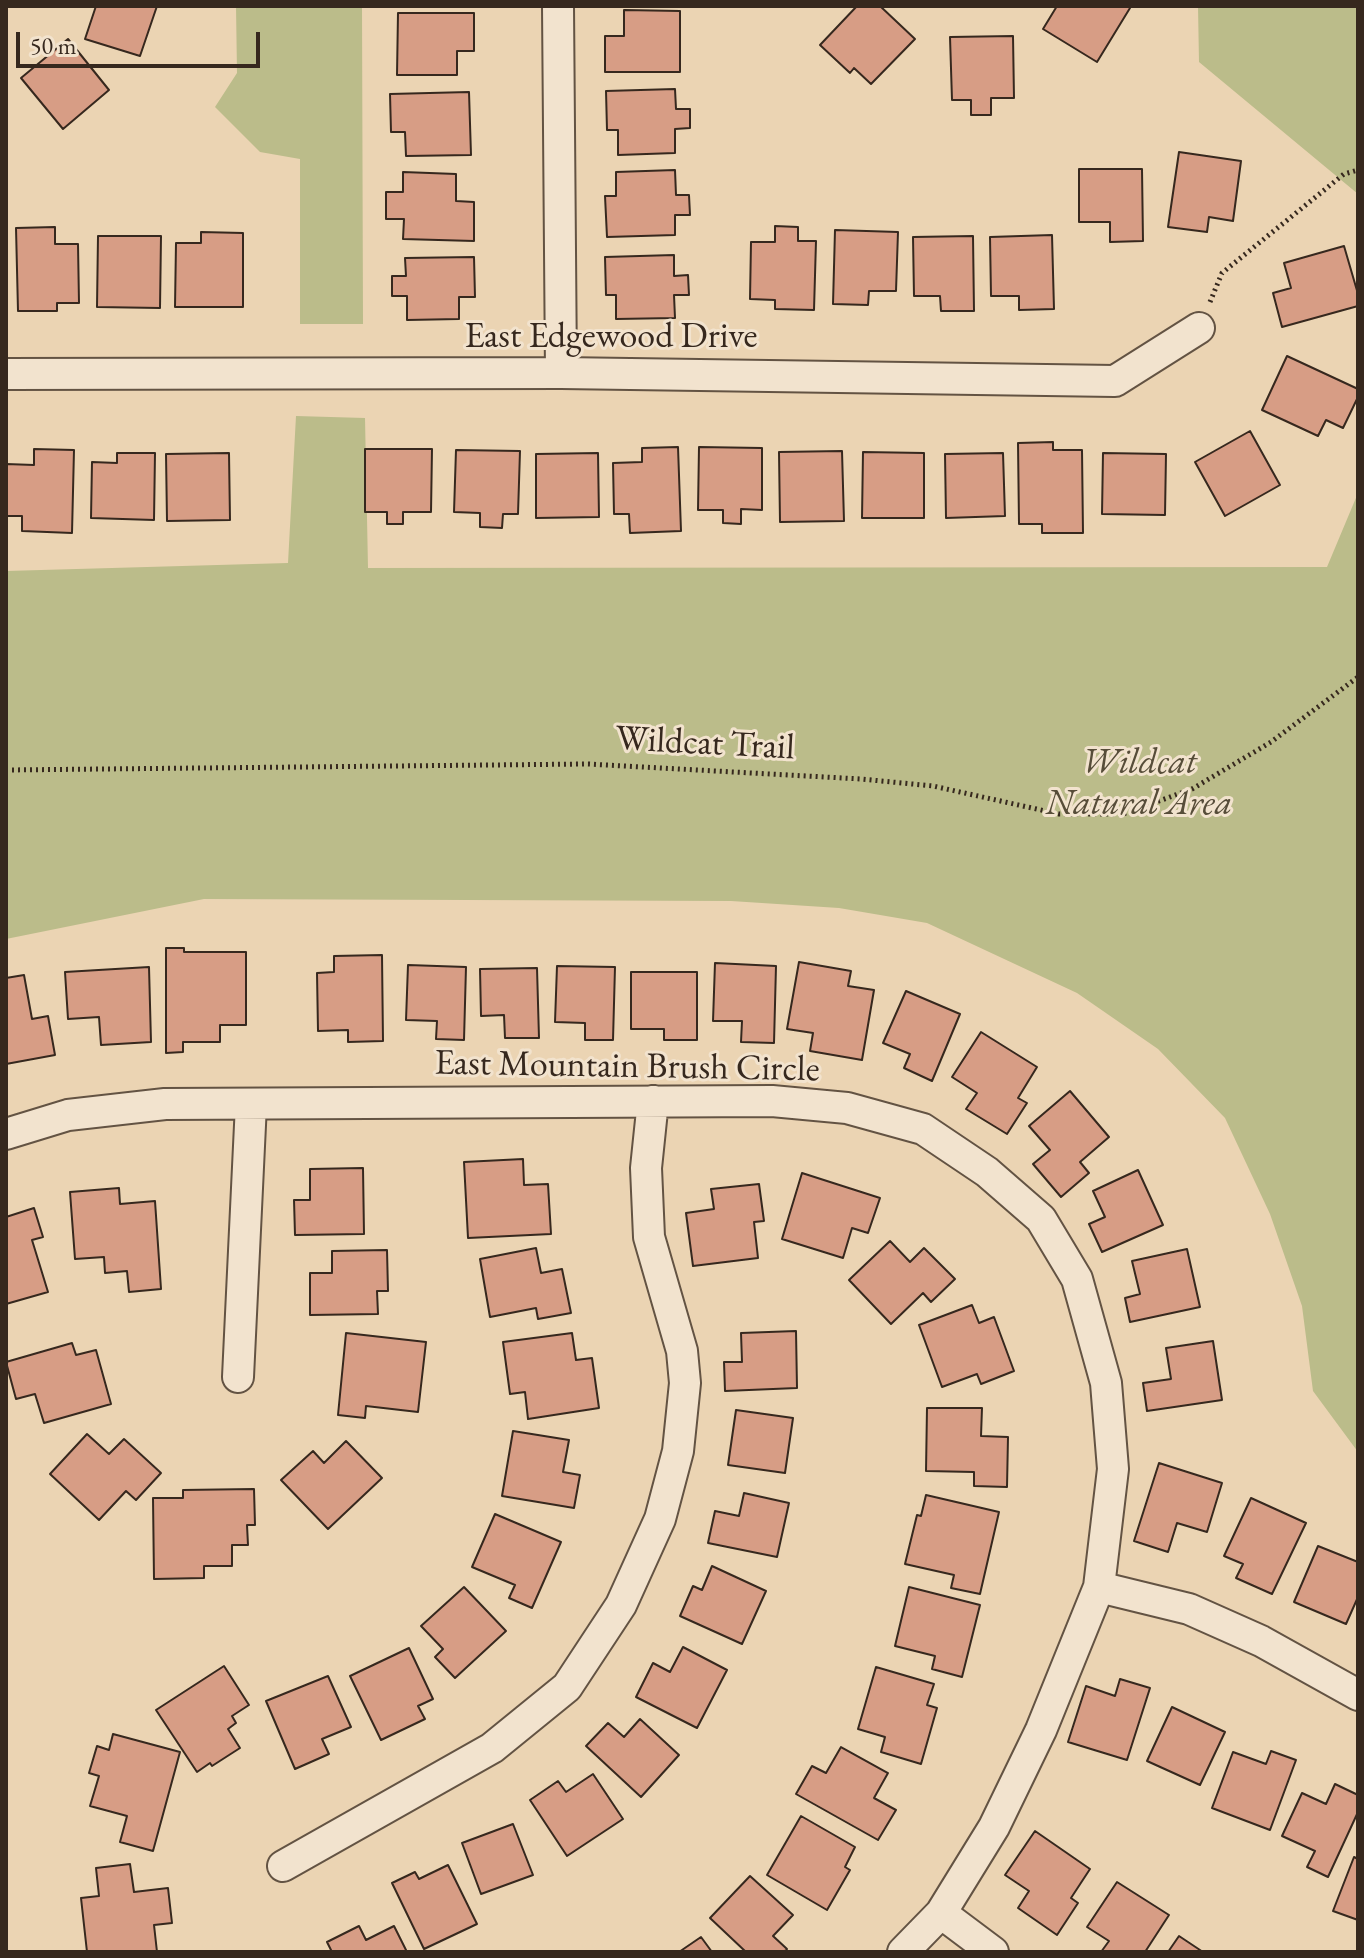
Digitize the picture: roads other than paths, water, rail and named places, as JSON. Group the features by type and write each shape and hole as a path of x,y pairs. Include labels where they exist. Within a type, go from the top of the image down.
{"street":[{"path":"558,6 561,373"},
{"name":"East Edgewood Drive","path":"6,374 561,373 1115,381 1199,328"},
{"path":"283,1866 492,1748 567,1687 621,1605 660,1519 678,1451 685,1383 682,1351 649,1237 646,1168 653,1101"},
{"name":"East Mountain Brush Circle","path":"6,1134 68,1115 165,1104 772,1101 847,1108 923,1129 987,1172 1041,1219 1077,1279 1106,1383 1113,1469 1099,1587 1041,1730 994,1827 941,1913 903,1952"},
{"path":"238,1377 251,1104"},
{"path":"1099,1587 1189,1609 1261,1641 1358,1695"},
{"path":"941,1913 993,1952"}],"park label":[{"name":"Wildcat Natural Area","path":"1139,784"}]}
